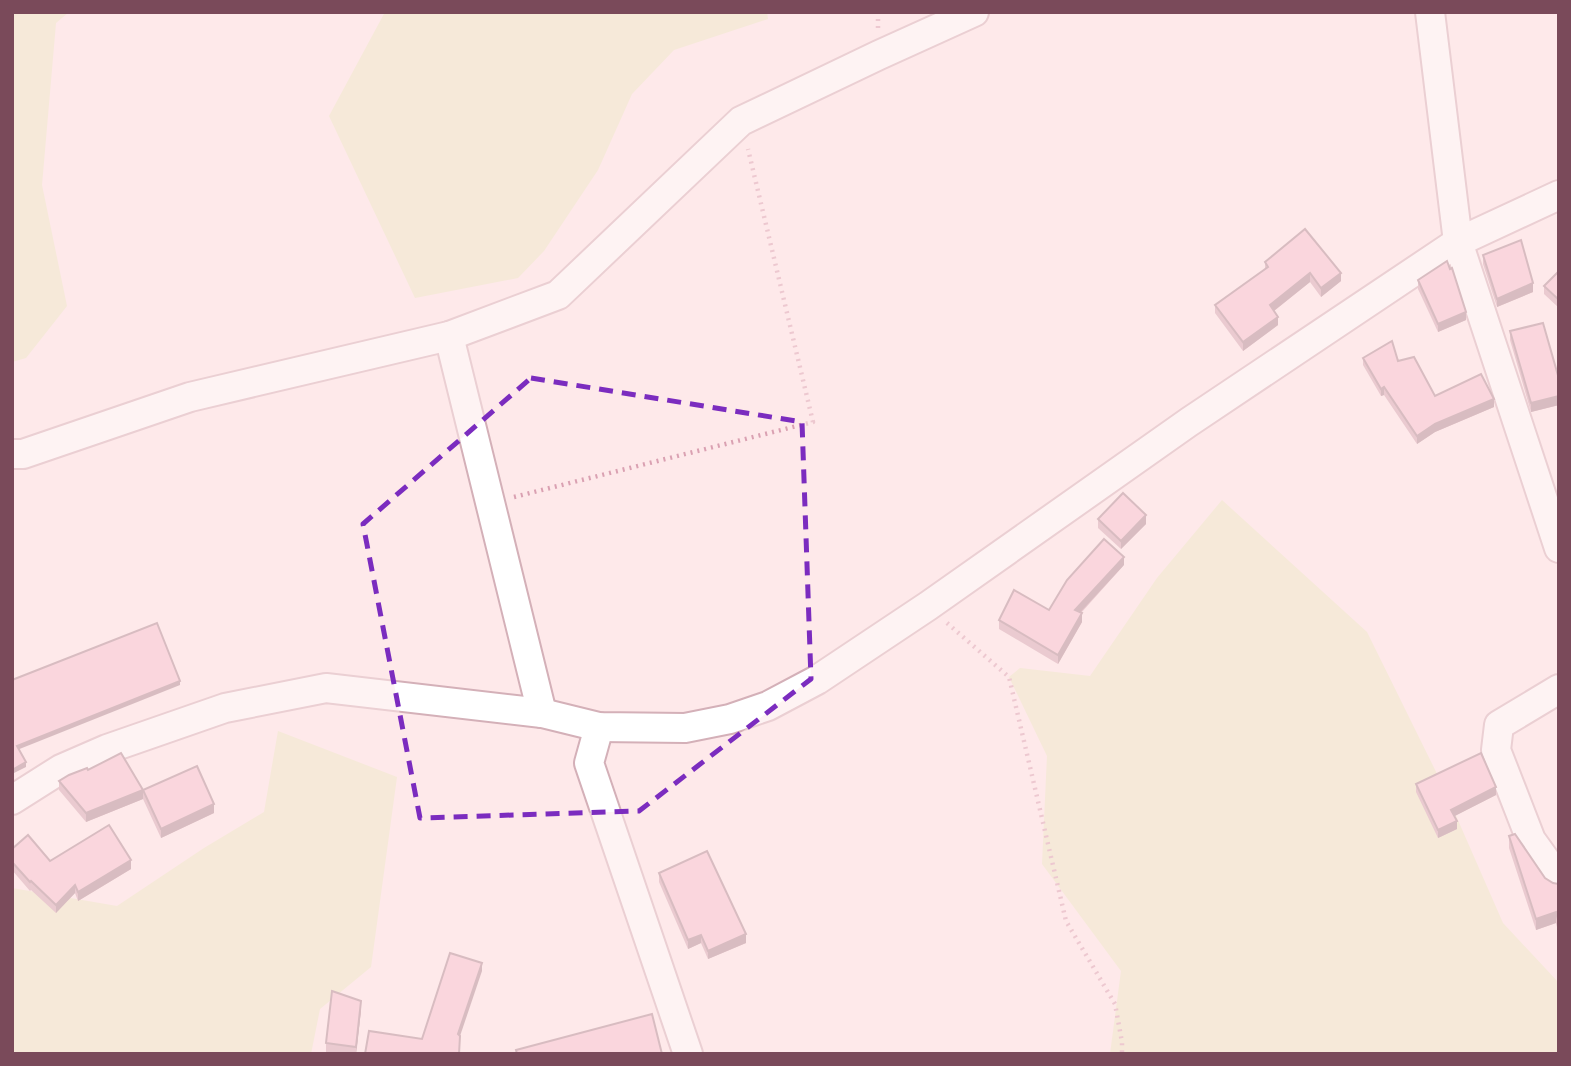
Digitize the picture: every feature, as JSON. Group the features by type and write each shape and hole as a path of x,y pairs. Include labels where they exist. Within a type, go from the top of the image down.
{"street":[{"path":"12,454 23,454 190,397 450,336 558,295 741,121 974,12"},
{"path":"1430,12 1458,242 1559,548"},
{"path":"12,800 61,769 107,748 225,708 326,688 542,713 599,727 685,728 730,719 768,706 817,680 928,606 1189,422 1458,242 1559,195"},
{"path":"450,336 542,713"},
{"path":"1559,689 1499,725 1496,750 1531,841 1559,879"},
{"path":"599,727 589,763 688,1054"}],"path":[{"path":"491,502 813,422 741,121"},
{"path":"928,606 1009,677 1066,921 1115,1004 1122,1054"}],"highlighted area":[{"path":"531,378 802,422 811,679 639,811 420,818 363,524"}],"shaded area":[{"path":"12,12 69,12 56,23 42,185 67,306 26,358 12,362"},
{"path":"385,12 767,12 768,19 674,50 632,94 598,170 544,251 518,278 415,298 329,116"},
{"path":"1222,500 1367,632 1443,786 1503,923 1559,983 1559,1054 1110,1054 1121,971 1042,864 1047,756 1009,677 1020,668 1090,676 1157,578"},
{"path":"278,731 397,777 371,967 320,1009 311,1054 12,1054 12,888 117,906 264,812"}],"building":[{"path":"1305,229 1341,273 1321,288 1310,273 1270,305 1278,317 1243,342 1215,305 1268,267 1265,262"},
{"path":"1521,240 1533,283 1497,299 1483,255"},
{"path":"1447,261 1450,269 1452,268 1466,312 1438,324 1418,280"},
{"path":"1559,271 1559,300 1544,286"},
{"path":"1543,323 1559,379 1559,396 1531,403 1510,331"},
{"path":"1392,341 1398,361 1414,357 1435,396 1481,374 1494,399 1435,424 1417,436 1384,387 1381,389 1363,358"},
{"path":"1123,493 1146,515 1121,541 1098,519"},
{"path":"1104,539 1124,557 1075,610 1082,613 1058,655 999,620 1014,590 1049,610 1067,580"},
{"path":"157,623 180,681 17,746 26,762 12,770 12,680"},
{"path":"121,753 143,790 86,813 59,781"},
{"path":"1481,753 1496,787 1451,810 1457,821 1438,830 1416,784"},
{"path":"197,766 214,804 161,829 143,790"},
{"path":"109,825 131,860 78,892 75,885 56,905 12,862 12,849 28,835 50,861"},
{"path":"1515,834 1545,878 1559,884 1559,924 1556,912 1536,919 1509,836"},
{"path":"707,851 746,934 708,951 701,935 688,940 659,873"},
{"path":"450,953 482,963 458,1034 459,1054 365,1054 369,1031 422,1039"},
{"path":"332,991 361,1001 356,1047 326,1043"},
{"path":"652,1014 662,1054 517,1054 516,1050"}]}
